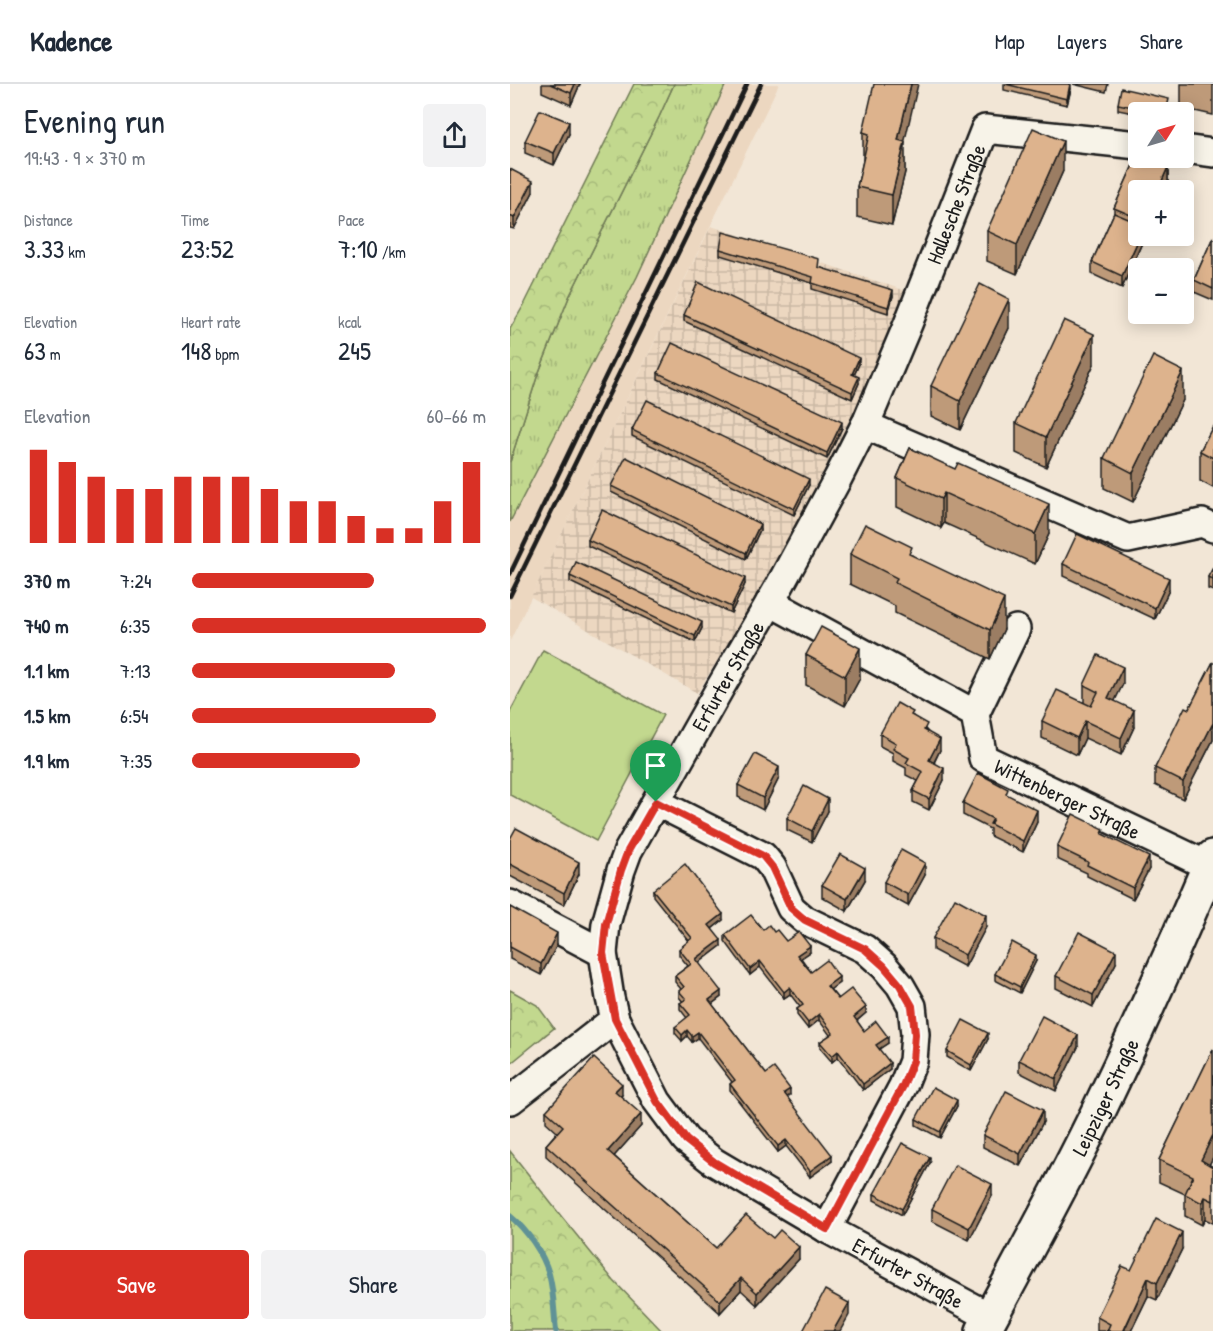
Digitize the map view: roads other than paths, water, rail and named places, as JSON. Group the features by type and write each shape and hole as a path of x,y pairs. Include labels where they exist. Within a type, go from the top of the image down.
{"main road":[{"name":"Leipziger Straße","path":"986,1324 1052,1203 1098,1111 1212,864"}],"street":[{"name":"Hallesche Straße","path":"866,423 985,129 1128,144"},
{"path":"1194,150 1213,153"},
{"path":"866,423 1128,539 1202,523 1213,528"},
{"name":"Erfurter Straße","path":"866,423 770,602 628,851 606,924 603,953 615,1019 657,1101 686,1140 714,1162 986,1324"},
{"path":"770,602 975,714 1016,629"},
{"name":"Wittenberger Straße","path":"975,714 983,758 1212,864"},
{"path":"656,802 763,856 772,867 791,908 805,920 865,949 900,985 912,1006 915,1034 913,1061 903,1086 827,1229"},
{"path":"510,904 603,953"},
{"path":"510,1100 615,1019"}],"waterway":[{"path":"510,1216 534,1242 543,1258 552,1288 556,1331"}],"railway":[{"path":"510,574 747,84"},
{"path":"510,596 761,84"}]}
